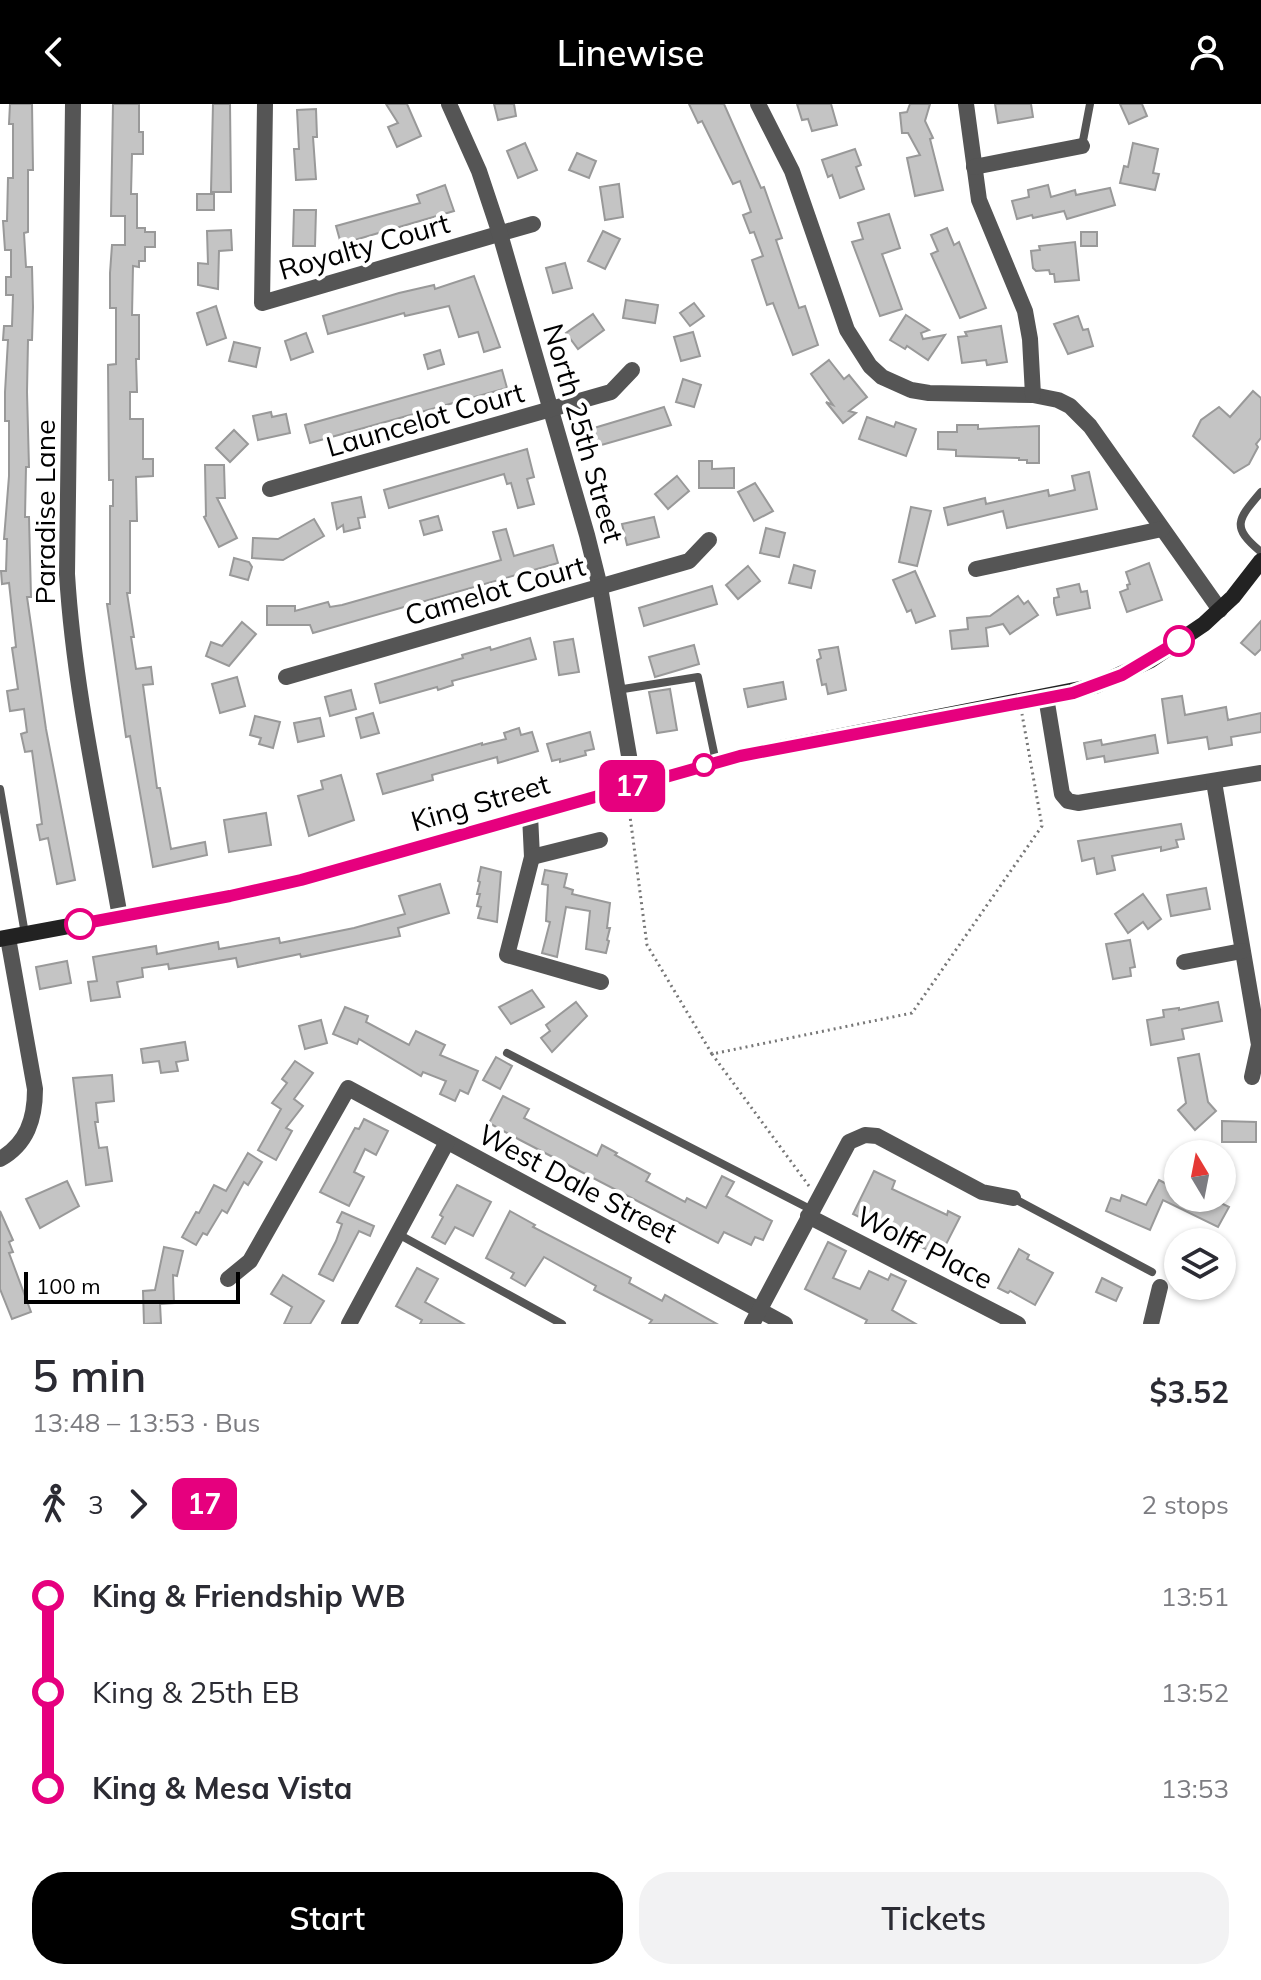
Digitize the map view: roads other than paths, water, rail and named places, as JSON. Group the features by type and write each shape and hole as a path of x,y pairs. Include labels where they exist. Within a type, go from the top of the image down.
{"street":[{"name":"Paradise Lane","path":"73,104 67,574 77,672 120,917"},
{"name":"Royalty Court","path":"265,104 262,303 533,224"},
{"name":"North 25th Street","path":"449,104 479,171 500,234 600,587 630,786"},
{"path":"758,104 792,171 847,330 870,366 882,377 911,390 1033,395 1058,400 1080,415 1220,610"},
{"path":"966,104 979,200 1025,311 1033,395"},
{"path":"974,167 1082,146"},
{"name":"Launcelot Court","path":"270,489 611,392 632,370"},
{"path":"976,569 1162,529"},
{"name":"Camelot Court","path":"286,677 689,561 709,540"},
{"name":"King Street","path":"4,938 301,880 716,762 1073,693 1122,675 1187,636 1220,610 1261,561"},
{"path":"1046,697 1062,794 1068,801 1078,803 1261,773"},
{"path":"1214,782 1259,1045 1252,1077"},
{"path":"530,815 532,857 507,955 601,982"},
{"path":"532,857 600,840"},
{"path":"0,1159 27,1134 35,1106 35,1089 4,938"},
{"path":"1184,962 1242,951"},
{"name":"West Dale Street","path":"228,1279 250,1261 348,1088 755,1317 785,1324"},
{"path":"755,1317 849,1142 865,1135 877,1136 982,1192 1013,1198"},
{"path":"349,1324 447,1142"},
{"name":"Wolff Place","path":"813,1208 1018,1324"},
{"path":"1151,1324 1156,1279"}],"lane":[{"path":"1082,146 1090,104"},
{"path":"1261,492 1243,516 1240,530 1244,538 1261,552"},
{"path":"617,690 698,677 716,762"},
{"path":"0,789 26,935"},
{"path":"507,1053 813,1208"},
{"path":"1013,1198 1156,1279"},
{"path":"397,1234 562,1324"}]}
